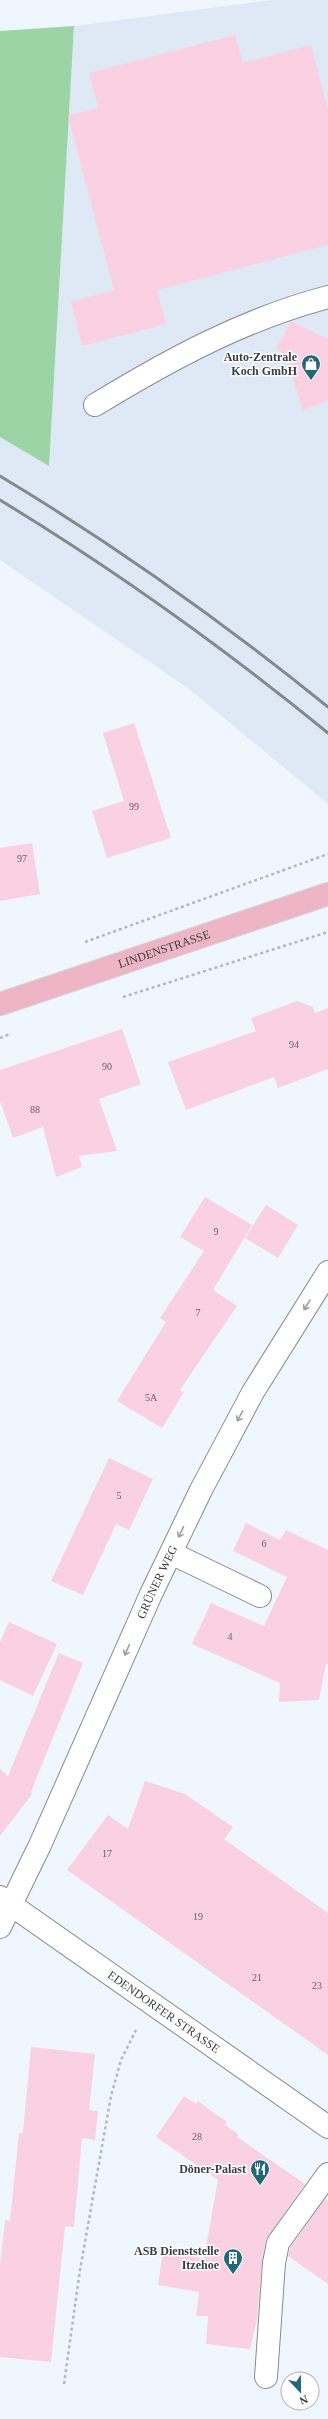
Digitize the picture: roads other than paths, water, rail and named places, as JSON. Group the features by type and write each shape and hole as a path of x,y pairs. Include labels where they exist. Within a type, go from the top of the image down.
{"main road":[{"name":"LINDENSTRASSE","path":"0,1004 328,894"}],"street":[{"path":"95,405 176,358 220,336 285,308 328,297"},
{"name":"GRÜNER WEG","path":"0,1927 5,1901 40,1845 171,1553 201,1490 253,1392 328,1272"},
{"path":"171,1553 260,1596"},
{"name":"EDENDORFER STRASSE","path":"5,1901 328,2127"},
{"path":"266,2377 274,2263 278,2243 328,2174"}],"railway":[{"path":"0,476 43,502 127,557 209,615 328,707"},
{"path":"0,500 127,582 209,640 328,733"}],"place":[{"name":"Auto-Zentrale Koch GmbH","path":"311,381"},
{"name":"Döner-Palast","path":"260,2186"},
{"name":"ASB Dienststelle Itzehoe","path":"233,2275"}]}
